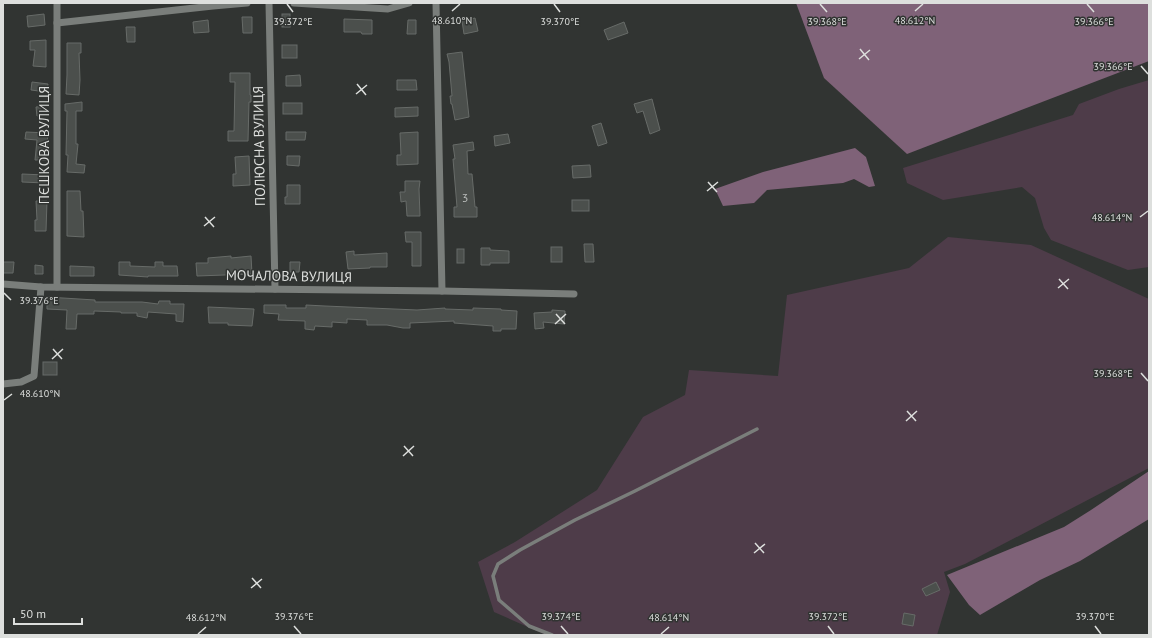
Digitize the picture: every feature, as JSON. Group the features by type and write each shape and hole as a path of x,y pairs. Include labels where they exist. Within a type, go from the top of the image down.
{"street":[{"name":"ПЄШКОВА ВУЛИЦЯ","path":"57,3 57,287"},
{"path":"57,24 247,3"},
{"name":"ПОЛЮСНА ВУЛИЦЯ","path":"269,3 275,289"},
{"path":"294,3 388,9 409,3"},
{"path":"436,3 442,291"},
{"name":"МОЧАЛОВА ВУЛИЦЯ","path":"3,284 41,287 442,291 574,294"},
{"path":"3,384 21,382 34,376 41,287"}],"lane":[{"path":"552,635 529,626 499,600 493,576 498,564 520,550 575,520 757,429"}],"shaded area":[{"path":"796,3 1149,3 1149,61 907,154 824,78"},
{"path":"1149,80 1149,267 1128,270 1051,240 1044,228 1035,198 1022,187 943,200 907,183 903,168 1073,115 1079,104 1119,89"},
{"path":"855,148 866,157 875,186 869,187 854,179 843,183 767,190 754,203 723,206 715,189 763,172"},
{"path":"948,237 1031,245 1149,299 1149,468 965,564 944,572 950,592 937,635 546,635 494,612 478,562 515,542 597,490 643,417 685,395 689,370 778,376 787,295 909,268"},
{"path":"1149,471 1149,519 1080,561 1040,580 980,615 969,605 947,575 1064,527"}],"building":[{"path":"44,14 45,25 28,27 27,16"},
{"path":"282,14 290,14 290,27 282,27"},
{"path":"242,17 252,17 252,33 243,33"},
{"path":"475,18 478,31 464,34 462,21"},
{"path":"344,19 372,20 372,34 362,34 361,32 344,32"},
{"path":"208,20 209,32 194,33 193,22"},
{"path":"408,20 416,20 416,34 407,34"},
{"path":"624,22 628,33 608,40 604,30"},
{"path":"126,27 135,27 135,42 127,42"},
{"path":"46,40 46,67 33,66 35,50 30,50 30,41"},
{"path":"67,43 81,43 81,53 79,53 79,95 66,94"},
{"path":"282,45 297,45 297,58 282,58"},
{"path":"462,52 469,117 455,120 450,96 452,96 447,54"},
{"path":"230,73 250,73 251,102 249,102 248,141 228,141 228,131 234,131 235,82 230,82"},
{"path":"300,75 301,86 286,86 286,76"},
{"path":"397,80 416,80 417,90 397,90"},
{"path":"32,82 48,84 47,92 31,90"},
{"path":"652,99 660,130 650,134 643,111 637,113 634,104"},
{"path":"82,102 82,111 76,111 76,144 78,144 76,164 85,165 84,173 67,172 67,111 65,111 65,104"},
{"path":"283,103 302,103 302,114 283,114"},
{"path":"45,106 46,115 37,116 36,107"},
{"path":"418,107 418,116 395,117 395,108"},
{"path":"601,123 607,143 598,146 592,126"},
{"path":"26,132 48,133 46,160 35,160 37,140 25,139"},
{"path":"286,132 306,132 305,140 286,140"},
{"path":"418,132 418,164 397,165 397,155 401,155 400,133"},
{"path":"508,134 510,143 495,146 494,136"},
{"path":"473,142 474,150 467,151 468,174 472,174 477,217 454,217 454,207 457,207 453,145"},
{"path":"249,156 250,185 233,186 233,174 236,174 235,157"},
{"path":"287,156 300,156 299,166 287,165"},
{"path":"590,165 591,177 573,178 572,166"},
{"path":"22,174 45,175 45,183 22,182"},
{"path":"405,181 420,181 420,216 407,216 406,201 401,202 400,192 405,192"},
{"path":"287,185 300,185 300,204 285,204 285,197 287,197"},
{"path":"67,191 80,191 81,211 83,211 84,237 67,236"},
{"path":"572,200 589,200 589,211 572,211"},
{"path":"36,201 47,201 46,231 35,231 35,220 37,220"},
{"path":"405,232 421,232 421,266 412,266 412,242 406,242"},
{"path":"584,244 593,244 594,262 585,262"},
{"path":"551,247 562,247 562,262 551,262"},
{"path":"481,248 509,251 509,263 490,263 490,265 481,265"},
{"path":"457,249 464,249 464,263 457,263"},
{"path":"354,251 354,255 387,253 387,267 348,269 346,252"},
{"path":"231,256 231,258 251,256 252,274 197,276 196,263 208,263 208,258"},
{"path":"3,262 14,262 13,273 3,273"},
{"path":"119,262 130,262 130,266 155,267 155,262 163,262 163,266 177,266 178,276 148,277 119,275"},
{"path":"290,262 300,262 299,272 290,272"},
{"path":"35,265 43,266 43,274 35,274"},
{"path":"70,266 94,267 94,276 70,276"},
{"path":"47,297 95,300 95,302 142,302 158,304 159,301 170,301 170,304 184,304 183,322 176,321 176,314 148,312 147,318 137,316 137,313 94,311 94,314 77,314 76,329 66,329 67,310 47,309"},
{"path":"264,305 286,305 286,308 306,308 306,305 417,310 445,308 473,310 473,308 501,309 517,311 516,329 501,329 501,331 493,331 493,326 454,323 454,321 410,323 410,328 403,328 387,325 367,325 367,320 347,319 347,323 332,322 332,327 315,326 314,330 305,329 305,321 278,320 279,314 264,313"},
{"path":"208,307 254,309 252,326 228,325 228,323 209,323"},
{"path":"552,310 565,311 564,324 543,322 544,328 535,329 534,313 552,312"},
{"path":"43,362 57,362 57,375 43,375"},
{"path":"936,582 940,590 926,596 922,589"},
{"path":"904,613 915,615 913,626 902,624"}]}
